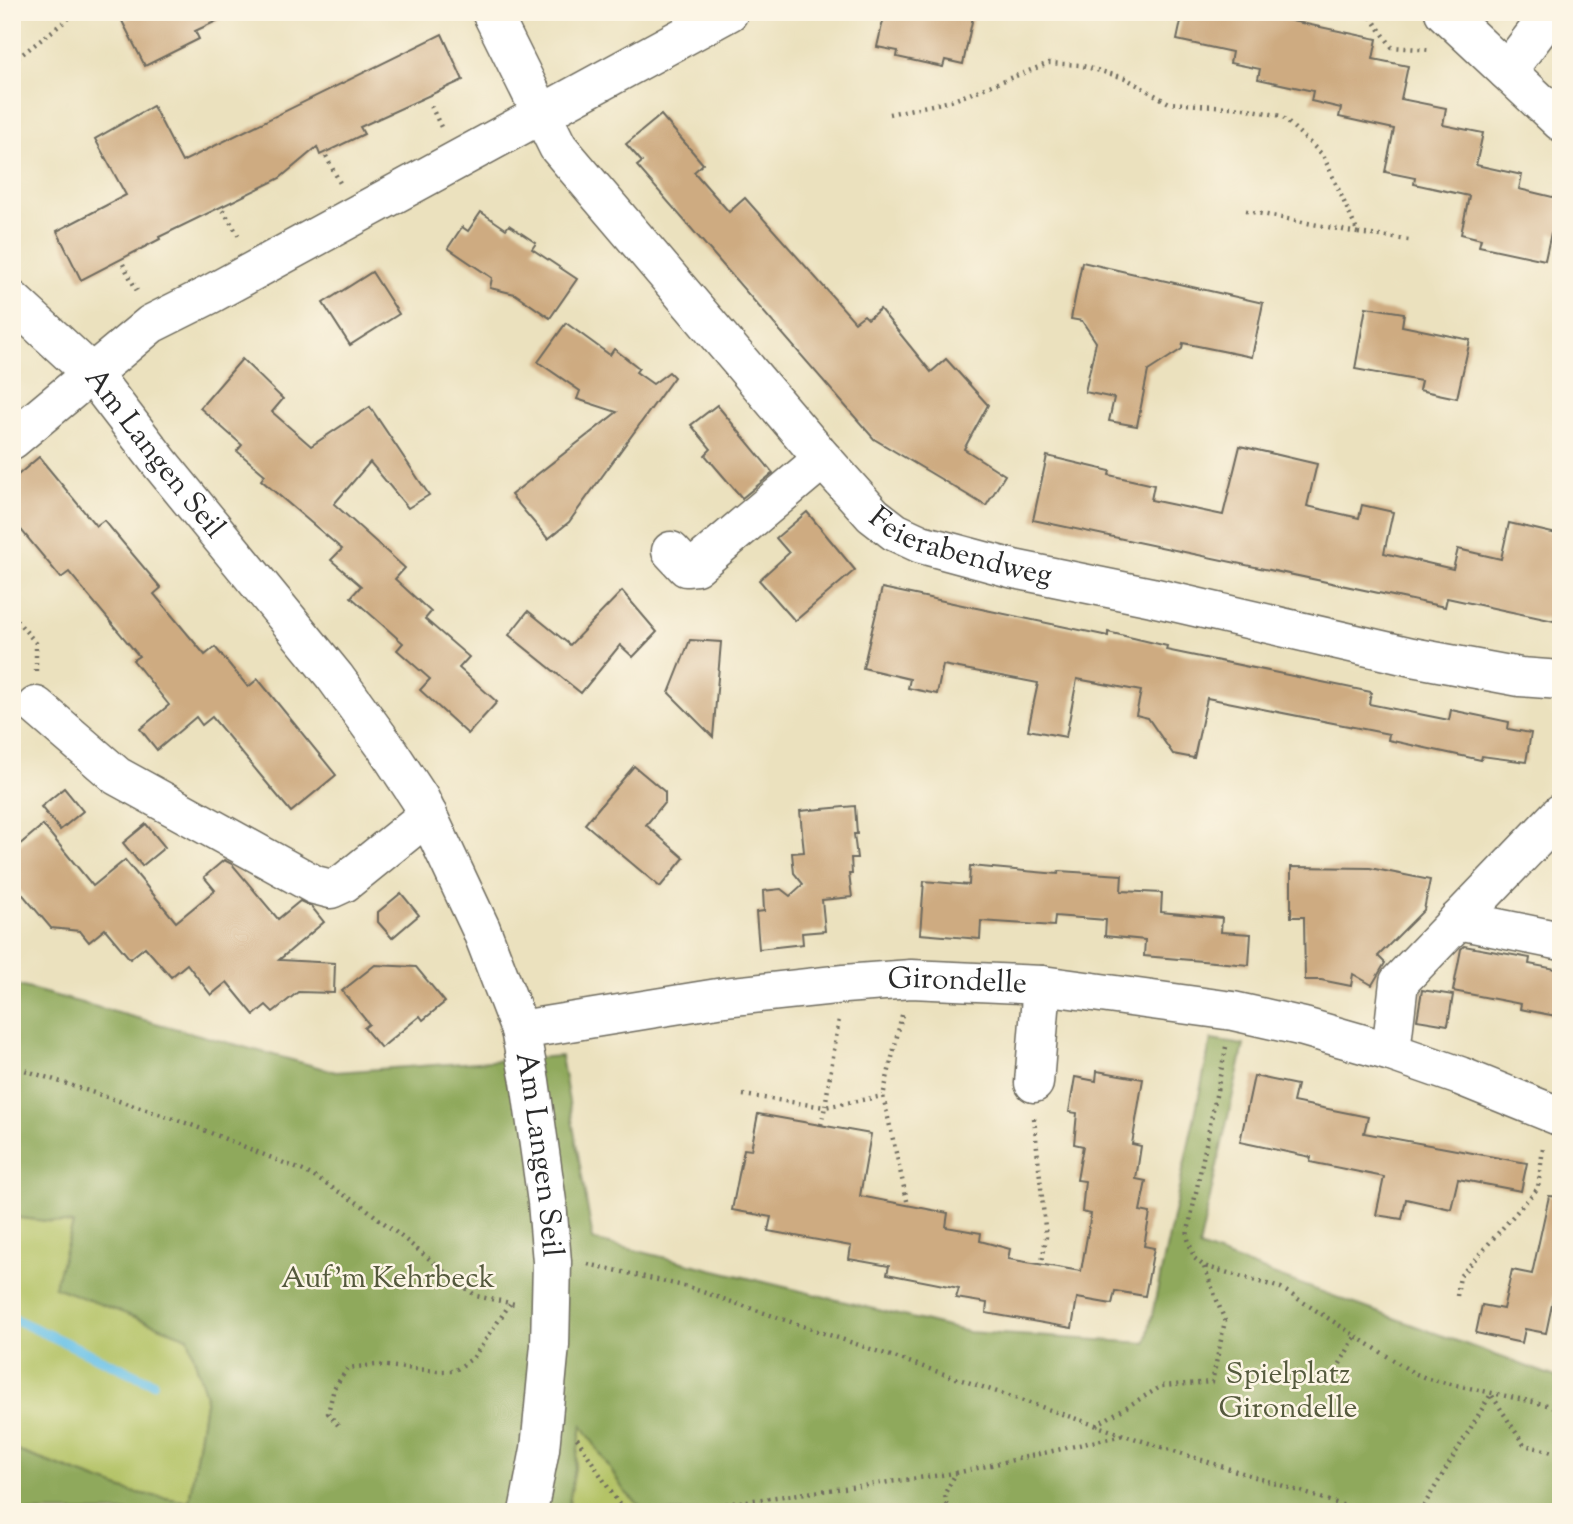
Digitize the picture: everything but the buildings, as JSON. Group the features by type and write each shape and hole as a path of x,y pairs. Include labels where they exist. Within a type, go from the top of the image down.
{"street":[{"path":"491,12 540,114"},
{"name":"Am Langen Seil","path":"528,1512 540,1449 552,1302 552,1262 541,1152 520,1030 481,929 428,815 386,746 335,677 160,463 91,373 151,324 221,289 729,12"},
{"path":"1444,12 1561,122"},
{"path":"1507,71 1552,12"},
{"name":"Feierabendweg","path":"540,114 558,147 873,515 895,532 921,544 1014,569 1153,597 1412,657 1520,677 1561,680"},
{"path":"12,300 91,373 12,440"},
{"path":"671,551 686,567 696,566 824,459"},
{"path":"36,706 117,776 315,885 331,889 344,883 428,815"},
{"path":"1391,1052 1399,982 1561,814"},
{"path":"1458,920 1561,941"},
{"name":"Girondelle","path":"520,1030 724,997 844,984 911,979 1042,985 1233,1011 1304,1027 1391,1052 1555,1114"},
{"path":"1034,1083 1042,985"}],"path":[{"path":"12,62 77,12"},
{"path":"1358,12 1371,17 1392,47 1435,51"},
{"path":"889,114 951,100 1049,63 1079,65 1125,78 1169,103 1244,108 1282,116 1323,155 1357,233"},
{"path":"431,106 442,128"},
{"path":"326,156 340,183"},
{"path":"223,210 240,238"},
{"path":"1242,210 1357,233 1409,240"},
{"path":"123,264 138,293"},
{"path":"12,615 36,643 36,706"},
{"path":"908,1205 883,1096 911,979"},
{"path":"821,1125 844,984"},
{"path":"1233,1011 1187,1236 1194,1258 1204,1266 1281,1288 1412,1372 1428,1379 1561,1408"},
{"path":"12,1066 189,1124 306,1172 364,1207 476,1296 510,1304 552,1302"},
{"path":"1034,1083 1032,1099 1046,1237 1042,1264"},
{"path":"743,1096 825,1107 883,1096"},
{"path":"1457,1296 1460,1276 1538,1188 1555,1114"},
{"path":"552,1262 593,1264 688,1287 1124,1435 1364,1512"},
{"path":"1096,1425 1162,1386 1212,1382 1225,1321 1204,1266"},
{"path":"338,1425 328,1413 334,1388 348,1368 376,1365 454,1371 473,1358 510,1304"},
{"path":"1333,1376 1356,1335"},
{"path":"1491,1394 1524,1445 1553,1452"},
{"path":"1420,1512 1491,1394"},
{"path":"575,1434 618,1503 627,1512"},
{"path":"692,1512 717,1504 956,1473 1124,1435"},
{"path":"947,1512 946,1493 956,1473"}],"green space":[{"name":"Auf'm Kehrbeck","path":"12,984 336,1072 561,1056 593,1240 968,1332 1146,1343 1211,1040 1244,1045 1199,1247 1561,1379 1561,1512 647,1512 625,1492 582,1425 568,1509 575,1512 12,1512 12,1449 131,1492 189,1502 206,1396 188,1337 54,1287 73,1224 12,1217"},
{"path":"12,1217 73,1224 55,1287 188,1337 206,1396 189,1502 131,1492 12,1449"},
{"path":"582,1424 625,1492 647,1512 568,1510"}],"waterway":[{"path":"12,1318 153,1383"}],"park label":[{"name":"Spielplatz Girondelle","path":"1288,1392"}]}
